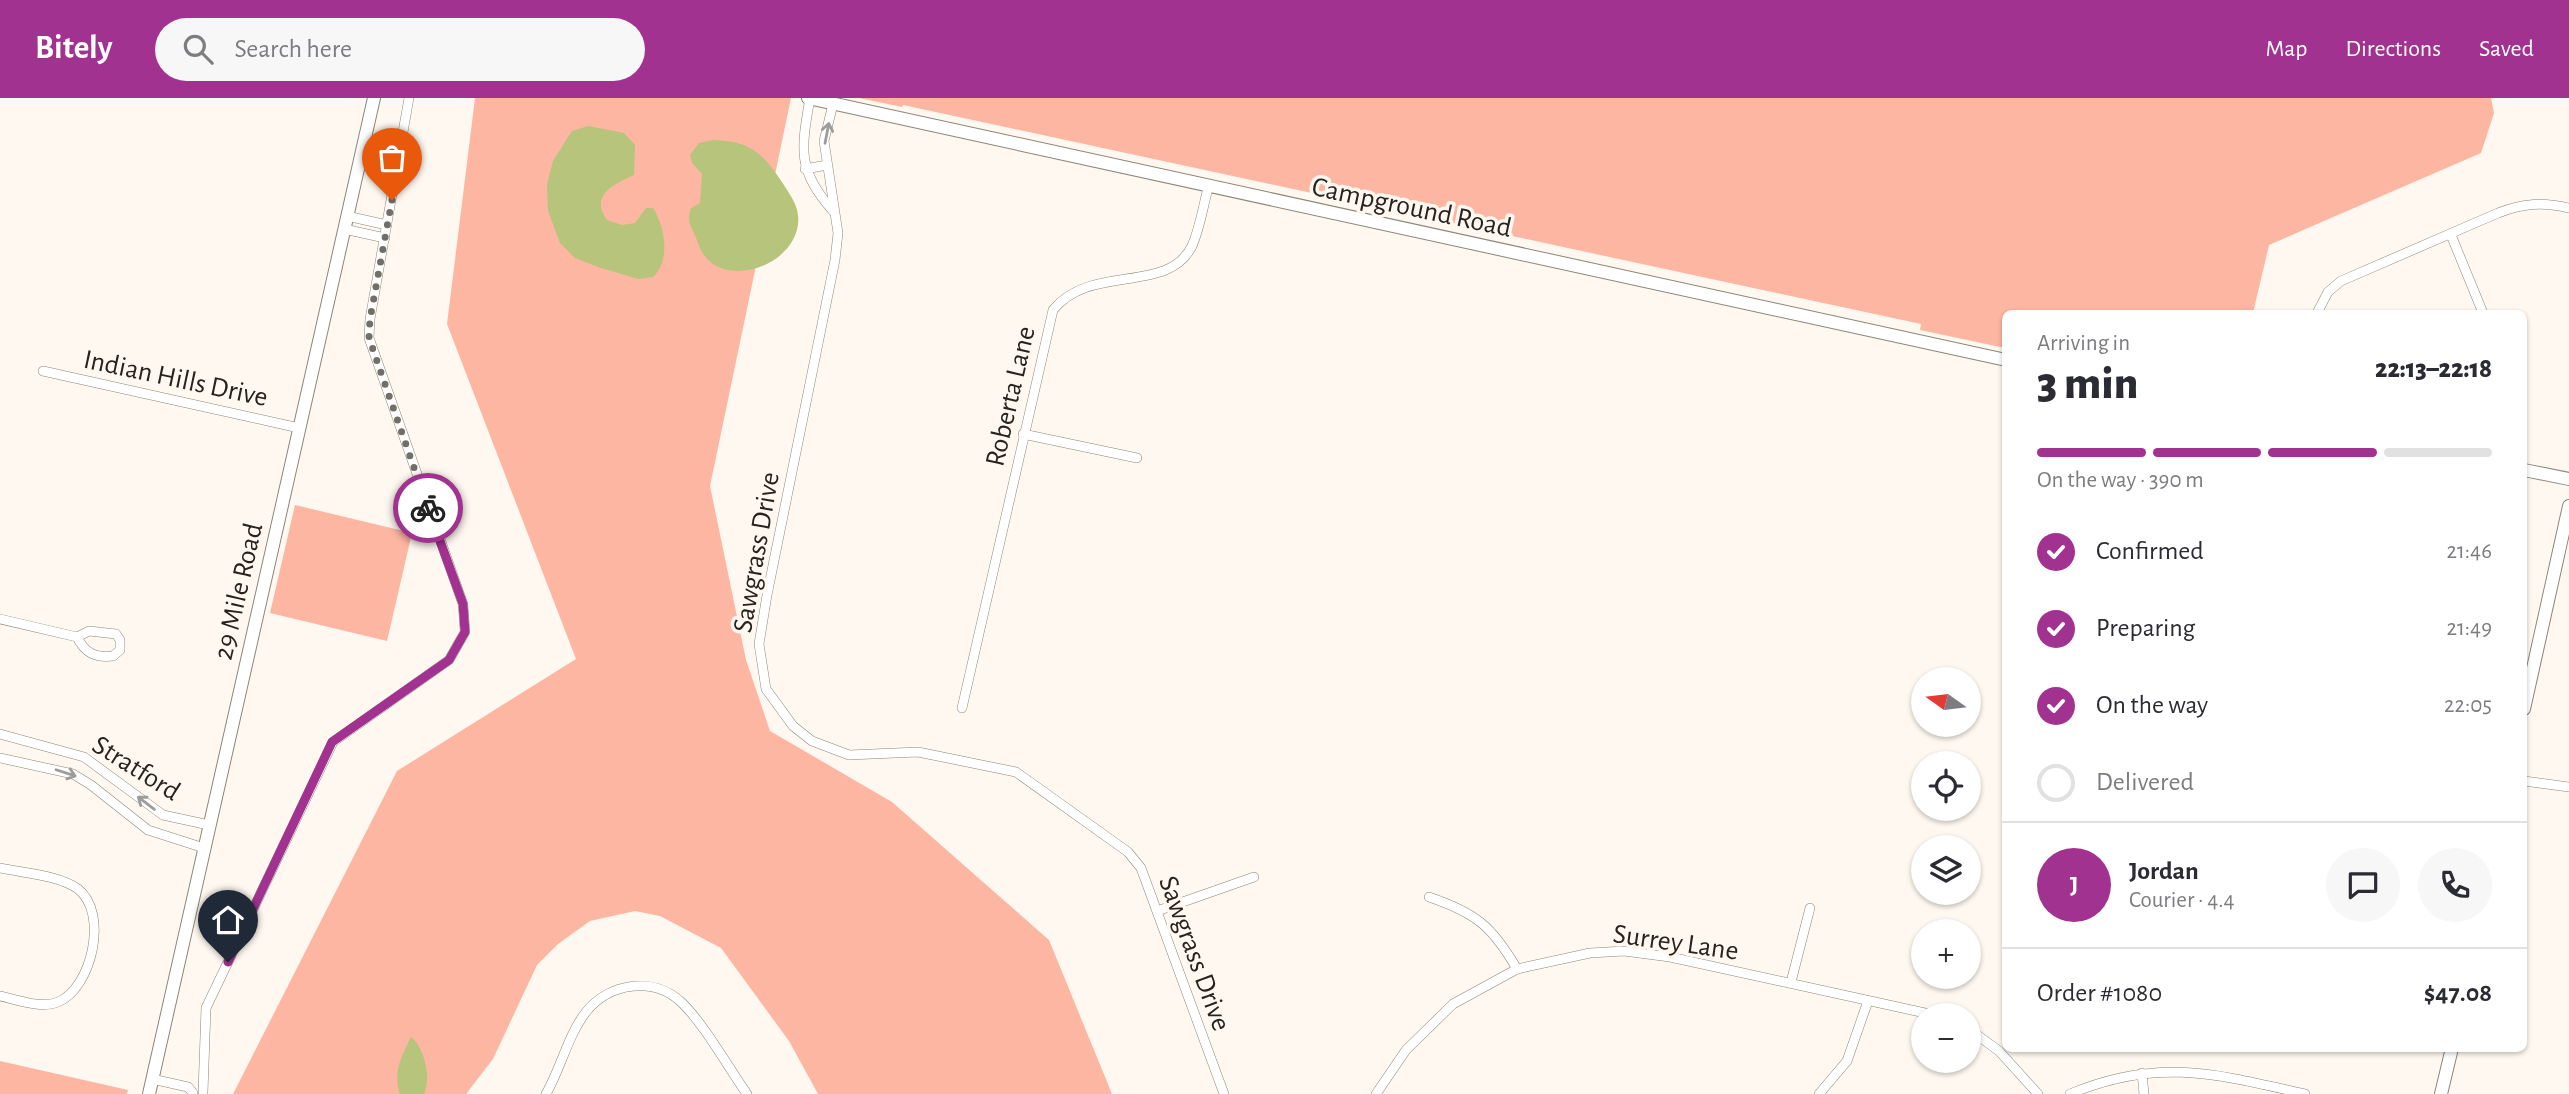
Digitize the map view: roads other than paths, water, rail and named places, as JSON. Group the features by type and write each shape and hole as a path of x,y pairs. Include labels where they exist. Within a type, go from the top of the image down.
{"street":[{"name":"29 Mile Road","path":"152,1094 152,1079 374,98"},
{"path":"152,1079 188,1087 198,1093 206,1008 332,742 449,660 465,632 463,604 374,359 369,338 370,319 409,98"},
{"path":"809,98 804,134 805,169 815,190 833,211"},
{"name":"Campground Road","path":"809,98 1208,188 2002,359"},
{"name":"Sawgrass Drive","path":"833,104 824,142 838,233 835,260 760,644 766,689 793,726 830,750 867,756 918,752 1016,772 1128,852 1141,868 1223,1094"},
{"path":"805,169 827,165"},
{"name":"Roberta Lane","path":"962,708 1053,310 1063,297 1078,289 1096,283 1144,277 1176,265 1191,247 1208,188"},
{"path":"2319,310 2328,292 2341,281 2523,203 2546,203 2569,208"},
{"path":"347,216 387,225"},
{"path":"344,229 385,239"},
{"path":"2451,235 2482,310"},
{"name":"Indian Hills Drive","path":"43,372 299,428"},
{"path":"1023,435 1138,458"},
{"path":"2527,471 2569,479"},
{"path":"2527,695 2569,506"},
{"path":"0,619 77,637 89,631 116,634 120,640 120,649 113,656 98,656 84,650 77,637"},
{"name":"Stratford","path":"0,734 84,757 163,815 209,825"},
{"name":"Stratford","path":"0,758 73,775 91,785 148,830 204,848"},
{"path":"2527,781 2569,787"},
{"path":"0,868 66,883 83,894 95,920 90,953 78,986 56,1003 37,1004 0,996"},
{"path":"1157,911 1254,877"},
{"path":"1429,897 1456,906 1491,928 1517,969"},
{"path":"1791,982 1810,908"},
{"name":"Surrey Lane","path":"1376,1094 1406,1051 1427,1027 1453,1004 1517,969 1590,953 1625,951 1791,982 1911,1010"},
{"path":"546,1094 585,1013 601,997 618,988 642,986 663,990 682,1002 747,1094"},
{"path":"1819,1094 1847,1061 1868,1001"},
{"path":"1981,1038 1999,1051 2038,1094"},
{"path":"2441,1094 2451,1052"},
{"path":"2070,1094 2105,1080 2180,1070 2305,1094"},
{"path":"2142,1073 2144,1094"}]}
